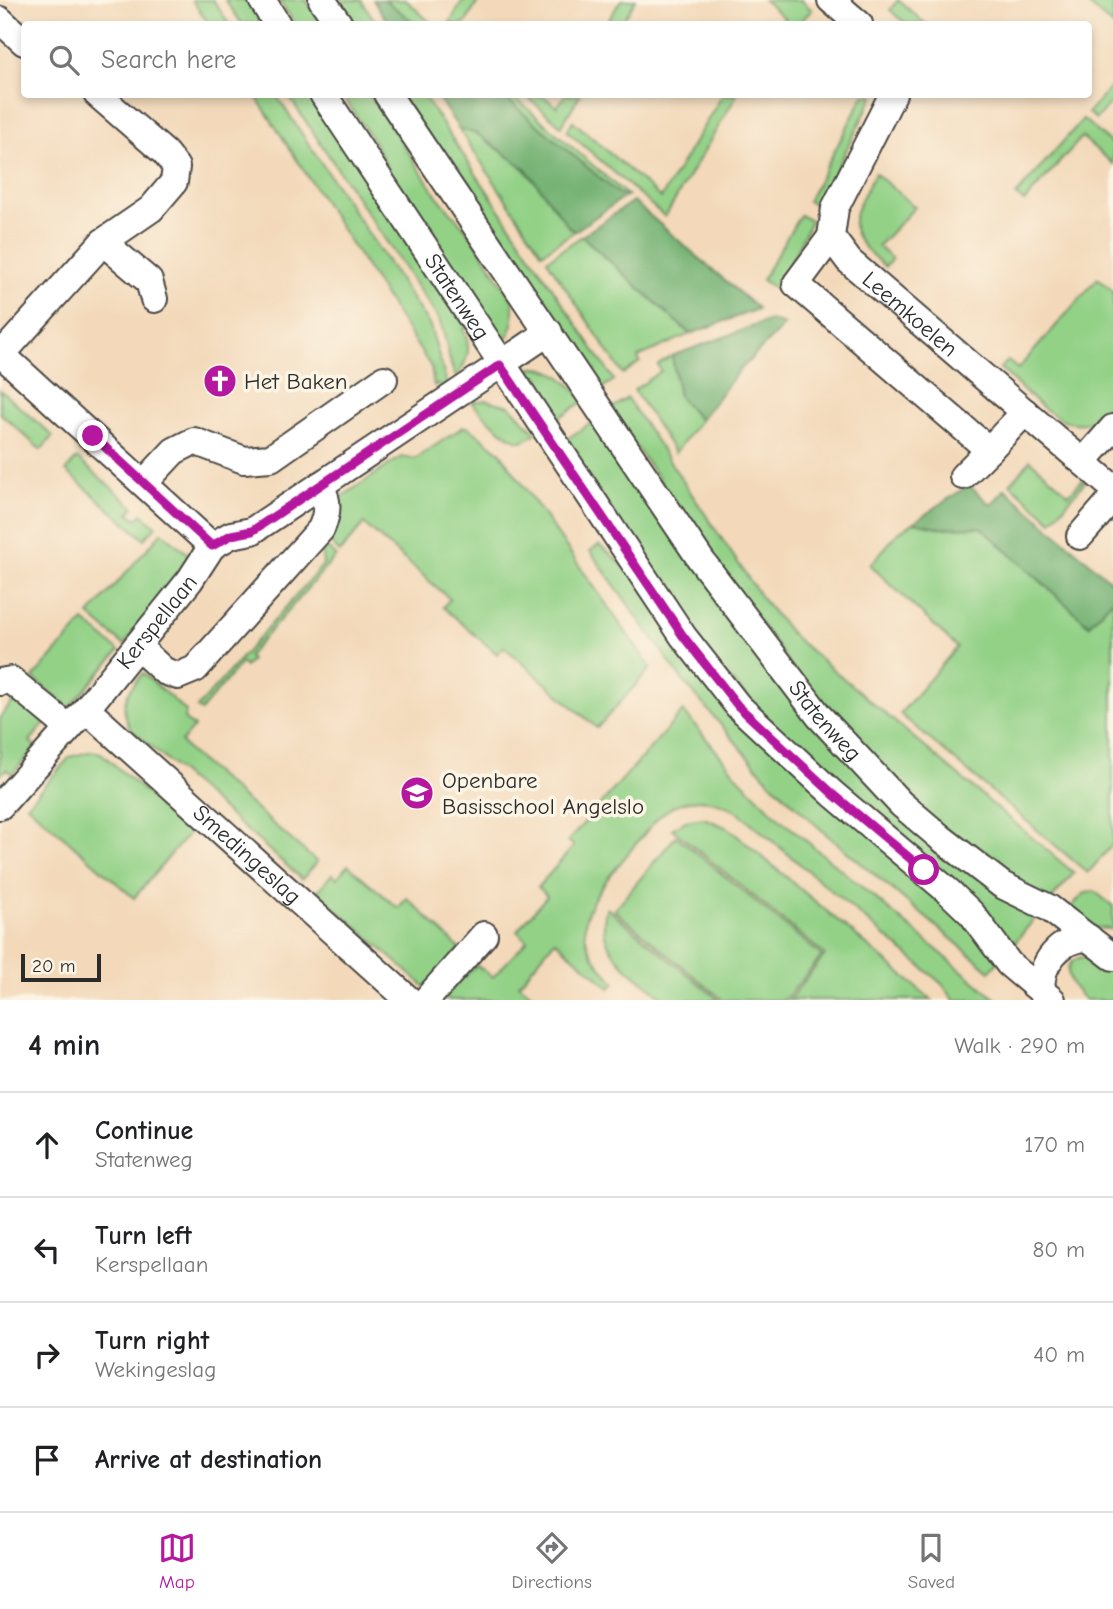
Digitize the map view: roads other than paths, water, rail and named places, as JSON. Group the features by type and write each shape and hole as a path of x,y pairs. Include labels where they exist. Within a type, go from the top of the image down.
{"street":[{"path":"262,0 276,21"},
{"path":"323,0 337,21"},
{"path":"831,0 856,21"},
{"path":"0,20 21,39"},
{"path":"102,98 165,153 176,167 174,182 151,209 103,242 1,354 212,546 231,535 252,531 549,332"},
{"name":"Statenweg","path":"326,98 500,365 683,636 738,706 833,794 949,892 972,914 1009,964 1047,996"},
{"name":"Statenweg","path":"390,98 701,560 818,716 901,804 941,838 993,879 1049,908 1113,957"},
{"path":"891,98 835,208 831,237 796,284 989,450"},
{"name":"Leemkoelen","path":"831,237 849,261 1113,488"},
{"path":"103,242 149,281 154,299"},
{"path":"144,483 174,451 194,441 244,460 271,458 384,379"},
{"path":"963,475 1025,412"},
{"path":"1083,462 1113,428"},
{"path":"137,646 164,671 178,676 195,668 321,529 328,498 320,485"},
{"path":"1080,536 1113,498"},
{"name":"Kerspellaan","path":"0,806 78,719 190,580 212,546"},
{"name":"Smedingeslag","path":"0,682 11,680 78,719 409,1000"},
{"path":"426,1000 484,935"},
{"name":"Statenweg","path":"1047,996 1040,980 1044,969 1063,943 1075,937 1089,938"}],"place":[{"name":"Het Baken","path":"220,381"},
{"name":"Openbare Basisschool Angelslo","path":"417,793"}]}
